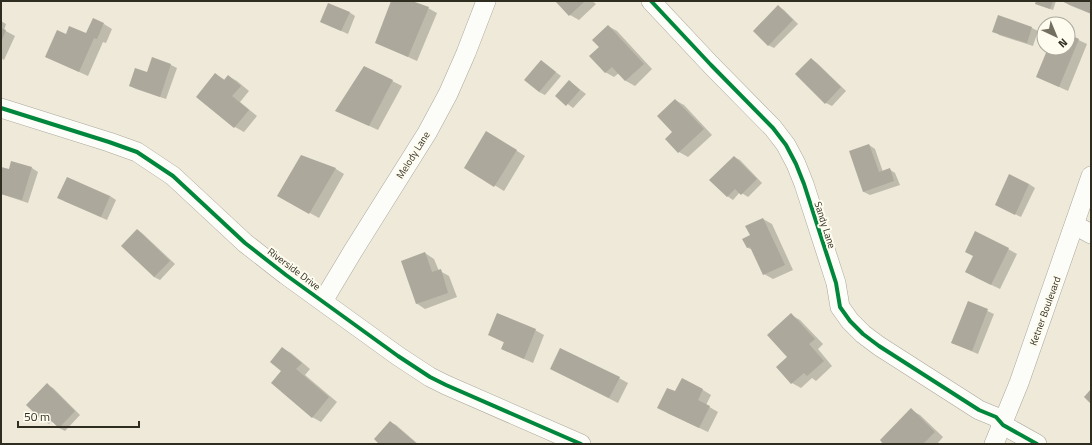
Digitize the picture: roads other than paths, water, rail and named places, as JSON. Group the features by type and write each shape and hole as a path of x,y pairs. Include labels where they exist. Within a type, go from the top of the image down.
{"street":[{"name":"Melody Lane","path":"323,301 427,133 466,53 486,1"},
{"name":"Sandy Lane","path":"651,1 773,128 786,146 796,164 804,184 836,283 840,306 850,321 863,334 879,346 979,410 996,417 1003,425 1037,444"},
{"name":"Riverside Drive","path":"1,108 138,152 172,176 245,243 286,275 398,356 430,377 472,397 582,444"},
{"name":"Ketner Boulevard","path":"994,444 1083,229 1091,176"}]}
